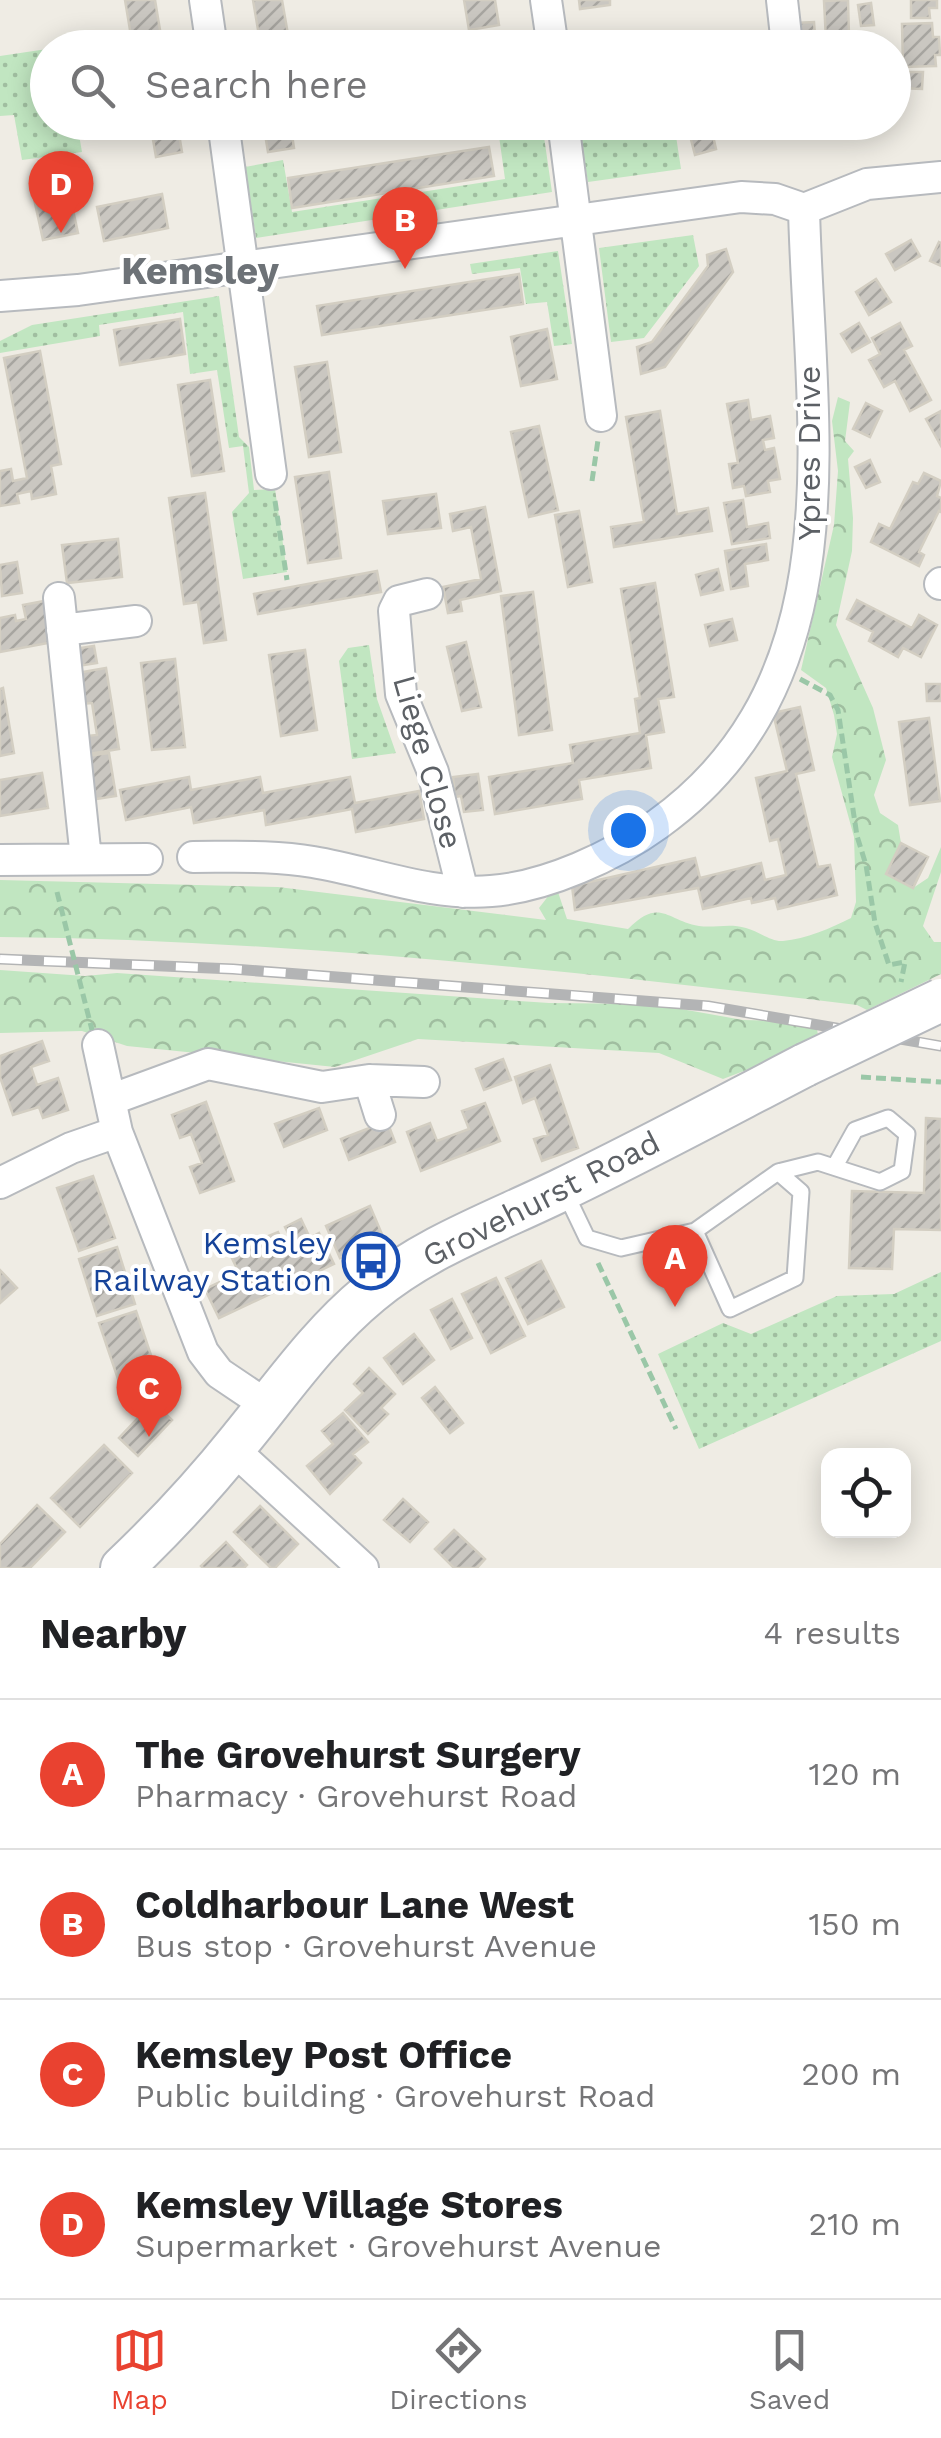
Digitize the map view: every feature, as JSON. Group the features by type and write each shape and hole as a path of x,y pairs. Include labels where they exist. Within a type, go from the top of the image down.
{"street":[{"path":"205,0 209,30"},
{"path":"546,0 550,30"},
{"path":"782,0 786,30"},
{"path":"225,140 272,474"},
{"path":"566,140 602,416"},
{"path":"0,296 78,290 742,198 774,199 804,210 867,184 941,177"},
{"name":"Ypres Drive","path":"193,857 313,862 380,879 463,892 495,891 605,857 654,828 704,788 728,760 779,671 799,614 810,560 815,482 804,210"},
{"name":"Liege Close","path":"427,594 400,601 394,611 398,684 433,772 463,892"},
{"path":"59,598 86,859"},
{"path":"62,630 136,621"},
{"path":"0,860 147,859"},
{"name":"Grovehurst Road","path":"122,1568 233,1449 303,1357 386,1280 464,1235 941,1000"},
{"path":"95,1037 117,1132 203,1352 219,1373 268,1406"},
{"path":"110,1100 208,1064 322,1087 369,1080 424,1082"},
{"path":"369,1080 380,1115"},
{"path":"0,1182 71,1148 117,1132"},
{"path":"233,1449 363,1568"}],"lane":[{"path":"564,1189 586,1238 621,1248 694,1231 778,1172 818,1162 880,1182 902,1171 907,1134 888,1118 855,1130 834,1166"},
{"path":"694,1231 730,1309 796,1278 801,1192 778,1172"}],"path":[{"path":"592,481 602,416"},
{"path":"272,474 287,580"},
{"path":"779,671 811,682 830,695 838,710 875,923 889,965 905,962 899,992"},
{"path":"57,892 95,1037"},
{"path":"805,1065 826,1075 941,1082"},
{"path":"586,1238 676,1430"}],"green space":[{"path":"30,52 30,140 80,140 82,152 22,160 14,115 0,116 0,56"},
{"path":"500,140 544,140 552,192 256,238 245,167 283,160 292,212 505,179"},
{"path":"581,140 677,140 681,169 588,182"},
{"path":"693,235 699,266 644,338 611,342 599,248"},
{"path":"558,251 572,344 554,346 547,302 526,304 520,268 472,274 470,264"},
{"path":"219,296 239,437 249,447 254,490 275,489 287,572 243,579 232,512 249,493 243,446 229,448 217,370 190,374 183,312 99,325 100,336 0,353 0,341 32,325"},
{"path":"838,397 850,402 845,441 854,451 848,459 852,551 836,625 873,708 886,760 874,795 880,813 898,825 901,843 886,874 913,888 928,878 941,847 941,872 923,926 934,942 941,942 941,974 867,1010 857,1005 750,992 429,959 215,944 0,937 0,880 278,887 546,920 539,908 556,886 567,919 628,929 656,912 699,926 751,929 778,941 809,935 851,918 856,902 854,837 832,757 837,734 834,715 826,688 801,670 834,525 838,471 832,421"},
{"path":"369,645 377,699 396,753 352,759 339,661 348,648"},
{"path":"0,970 85,976 117,973 549,1003 653,1004 743,1020 788,1021 817,1029 819,1042 723,1079 659,1053 418,1039 335,1067 127,1046 82,1031 0,1033"},
{"path":"941,1272 941,1341 699,1449 658,1354 723,1323 751,1334 837,1296 894,1294"}],"building":[{"path":"125,0 155,0 160,30 130,30"},
{"path":"253,0 282,0 287,30 258,30"},
{"path":"464,0 495,0 499,25 469,30"},
{"path":"579,0 610,0 610,5 580,9"},
{"path":"848,0 849,30 825,30 824,1"},
{"path":"911,0 937,0 937,8 929,8 930,18 911,18"},
{"path":"871,3 874,25 861,26 858,5"},
{"path":"814,22 815,30 794,30 794,23"},
{"path":"932,23 933,37 939,37 936,66 911,67 911,30 902,30 902,24"},
{"path":"911,72 923,72 922,89 911,89"},
{"path":"153,140 180,140 182,152 156,157"},
{"path":"266,140 293,140 294,148 268,152"},
{"path":"691,140 714,140 716,149 695,155"},
{"path":"489,147 494,176 292,208 288,178"},
{"path":"68,187 78,233 43,240 33,194"},
{"path":"162,194 168,228 104,241 97,207"},
{"path":"911,240 920,256 895,270 886,254"},
{"path":"941,243 941,266 930,261"},
{"path":"726,249 733,272 665,367 641,374 637,347 652,342 708,266 707,255"},
{"path":"519,274 523,304 322,335 317,306"},
{"path":"876,279 891,302 869,315 856,292"},
{"path":"180,319 185,354 120,365 114,330"},
{"path":"859,323 870,342 852,352 841,334"},
{"path":"900,323 912,346 904,350 931,400 910,411 895,381 884,387 869,360 880,354 872,338"},
{"path":"547,329 557,379 521,386 511,337"},
{"path":"40,351 61,464 51,466 56,494 32,499 31,491 17,494 19,503 0,506 0,471 11,469 13,481 27,478 4,358"},
{"path":"327,362 341,452 309,457 295,367"},
{"path":"210,380 224,471 192,476 178,385"},
{"path":"748,400 751,420 770,416 774,438 763,440 765,450 774,448 780,479 768,481 770,492 746,496 744,486 733,488 729,464 738,463 727,404"},
{"path":"866,403 882,411 870,437 853,429"},
{"path":"660,411 677,514 708,508 712,531 614,547 611,527 644,522 626,417"},
{"path":"941,411 941,446 926,419"},
{"path":"539,426 558,510 529,517 511,432"},
{"path":"870,460 880,482 866,488 855,467"},
{"path":"329,472 341,558 308,563 295,477"},
{"path":"924,473 941,481 937,496 941,498 941,512 919,552 924,555 919,566 871,542 879,524 890,529 913,482 918,484"},
{"path":"205,493 226,640 204,643 198,602 184,604 169,498"},
{"path":"436,494 441,528 388,534 383,501"},
{"path":"743,500 747,527 768,523 770,538 732,544 724,503"},
{"path":"485,507 501,591 460,600 462,611 448,613 443,587 481,579 471,527 453,531 450,514"},
{"path":"579,511 592,582 568,587 555,515"},
{"path":"118,539 122,577 67,583 62,545"},
{"path":"766,544 768,560 745,564 748,586 731,589 725,551"},
{"path":"17,562 22,593 2,596 0,565"},
{"path":"718,569 723,590 701,595 696,575"},
{"path":"377,571 381,592 258,614 254,594"},
{"path":"655,583 674,697 658,699 664,732 646,735 651,768 579,780 582,799 495,814 489,777 573,763 570,745 640,733 635,699 640,698 621,589"},
{"path":"533,592 552,730 519,735 501,596"},
{"path":"857,600 912,628 919,615 937,625 921,657 903,648 898,657 869,641 873,632 847,619"},
{"path":"44,601 53,642 0,652 0,618 15,615 16,621 26,619 23,605"},
{"path":"732,619 737,640 710,646 705,625"},
{"path":"466,642 481,707 462,711 447,647"},
{"path":"94,646 97,663 71,667 68,650"},
{"path":"305,650 317,730 281,736 269,655"},
{"path":"175,659 185,747 152,750 141,663"},
{"path":"106,668 119,749 89,754 86,736 97,735 92,703 82,704 77,673"},
{"path":"926,684 941,684 941,701 927,701"},
{"path":"3,688 14,753 0,756 0,689"},
{"path":"800,707 814,770 796,774 818,867 830,865 837,895 778,909 775,898 752,903 751,898 703,909 698,888 575,910 572,886 695,858 700,878 761,863 765,880 786,875 778,839 770,841 756,778 787,771 773,713"},
{"path":"929,718 940,801 910,805 899,722"},
{"path":"109,753 116,796 96,799 88,756"},
{"path":"42,773 48,808 0,816 0,780"},
{"path":"478,774 483,810 464,812 461,796 455,797 453,777"},
{"path":"189,777 191,790 260,777 263,793 350,777 355,803 419,791 424,819 356,832 352,809 266,825 264,810 194,823 191,807 126,820 120,790"},
{"path":"901,843 928,857 913,888 886,874"},
{"path":"42,1041 49,1061 31,1067 37,1085 58,1078 68,1110 43,1118 39,1107 13,1115 0,1077 0,1056"},
{"path":"503,1059 511,1080 484,1090 476,1069"},
{"path":"550,1065 578,1148 542,1161 534,1139 548,1135 535,1098 523,1103 515,1077"},
{"path":"206,1102 234,1181 200,1193 190,1167 202,1163 191,1134 180,1138 172,1115"},
{"path":"485,1103 500,1141 421,1171 407,1132 430,1123 437,1141 469,1129 462,1111"},
{"path":"319,1108 327,1130 284,1147 275,1124"},
{"path":"926,1118 941,1119 941,1230 894,1229 892,1269 849,1268 852,1191 924,1193"},
{"path":"387,1121 395,1142 349,1160 341,1139"},
{"path":"93,1176 115,1238 79,1251 57,1188"},
{"path":"370,1206 384,1239 340,1258 326,1226"},
{"path":"301,1219 310,1238 319,1233 334,1264 219,1318 205,1289 239,1273 231,1256 255,1245 262,1259 267,1256 259,1240 278,1232 285,1247 293,1243 285,1227"},
{"path":"117,1247 135,1304 97,1316 79,1259"},
{"path":"541,1261 564,1307 528,1324 506,1278"},
{"path":"0,1270 17,1288 0,1303"},
{"path":"496,1278 525,1336 491,1353 462,1294"},
{"path":"452,1299 472,1338 451,1349 431,1310"},
{"path":"136,1311 156,1370 119,1382 99,1323"},
{"path":"414,1334 434,1360 403,1384 384,1358"},
{"path":"369,1368 395,1394 381,1408 388,1414 368,1434 345,1410 363,1393 354,1384"},
{"path":"435,1387 463,1423 450,1433 422,1398"},
{"path":"153,1402 172,1420 138,1456 119,1438"},
{"path":"343,1413 368,1442 353,1454 361,1463 330,1494 307,1466 333,1444 322,1431"},
{"path":"104,1445 132,1473 80,1527 51,1498"},
{"path":"403,1499 428,1522 410,1542 384,1520"},
{"path":"37,1505 65,1532 30,1568 0,1568 0,1544"},
{"path":"260,1506 298,1544 275,1568 234,1532"},
{"path":"454,1530 485,1559 477,1568 454,1568 435,1549"},
{"path":"226,1542 247,1565 203,1568 201,1566"}],"railway":[{"path":"0,959 233,969 708,1006 941,1046"}],"place":[{"name":"Kemsley Village Stores","path":"61,233"},
{"name":"Coldharbour Lane West","path":"405,269"},
{"name":"Kemsley Railway Station","path":"371,1261"},
{"name":"The Grovehurst Surgery","path":"675,1307"},
{"name":"Kemsley Post Office","path":"149,1437"}],"district":[{"name":"Kemsley","path":"200,271"}]}
